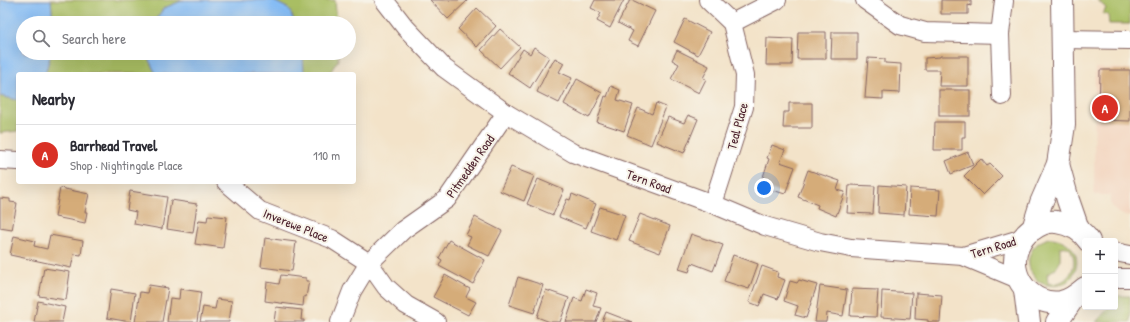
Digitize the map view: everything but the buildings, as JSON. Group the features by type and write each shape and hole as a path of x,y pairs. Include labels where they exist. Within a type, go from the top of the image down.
{"street":[{"name":"Tern Road","path":"384,0 404,27 444,68 506,113 573,153 713,204 766,226 820,242 851,248 963,256 1022,284"},
{"path":"708,0 732,23 777,0"},
{"path":"865,0 900,25 925,32 1000,34"},
{"path":"1002,96 1000,34 1004,0"},
{"path":"1028,233 1058,164 1064,125 1062,0"},
{"name":"Teal Place","path":"713,204 744,107 745,75 732,23"},
{"path":"1062,39 1130,40"},
{"name":"Pitmedden Road","path":"340,322 352,291 369,263 403,230 447,199 506,113"},
{"path":"0,160 16,160"},
{"path":"1058,164 1068,200 1083,235"},
{"name":"Inverewe Place","path":"228,184 260,211 332,239 369,263"},
{"path":"1029,322 1022,284 1014,266 1015,253 1020,241 1040,224 1053,222 1066,224 1083,235"},
{"name":"Tern Road","path":"963,256 1028,233"},
{"path":"1118,253 1130,255"},
{"path":"369,263 386,287 406,305 436,322"},
{"path":"1118,278 1130,278"},
{"path":"1022,284 1036,298 1048,302 1062,302 1080,293"},
{"path":"1057,322 1080,293"}],"shaded area":[{"path":"1095,68 1130,69 1130,216 1125,216 1114,209 1110,203 1110,195 1094,195"}],"green space":[{"path":"51,0 184,0 164,8 158,16 52,16"},
{"path":"272,0 335,0 336,16 292,16 289,9"},
{"path":"1097,0 1130,0 1130,24 1109,24 1108,15 1103,14 1106,8"},
{"path":"49,60 149,60 155,72 46,72"},
{"path":"303,60 338,60 330,72 304,72"},
{"path":"0,96 16,100 16,131 0,133"},
{"path":"1048,238 1065,242 1073,249 1076,258 1076,267 1073,275 1067,282 1058,285 1048,285 1039,282 1036,279 1030,270 1029,260 1032,250 1039,242","holes":["1060,247 1070,248 1074,259 1074,265 1069,276 1065,279 1054,284 1048,283 1047,274 1058,266"]},
{"path":"1118,296 1130,296 1130,322 1096,322 1107,310 1118,310"}],"water":[{"path":"0,0 51,0 52,16 16,16 16,60 49,60 46,72 16,72 16,100 0,96"},
{"path":"184,0 272,0 289,9 292,16 158,16 164,8"},
{"path":"149,60 303,60 304,72 155,72"}],"place":[{"name":"Barrhead Travel","path":"1105,108"}]}
